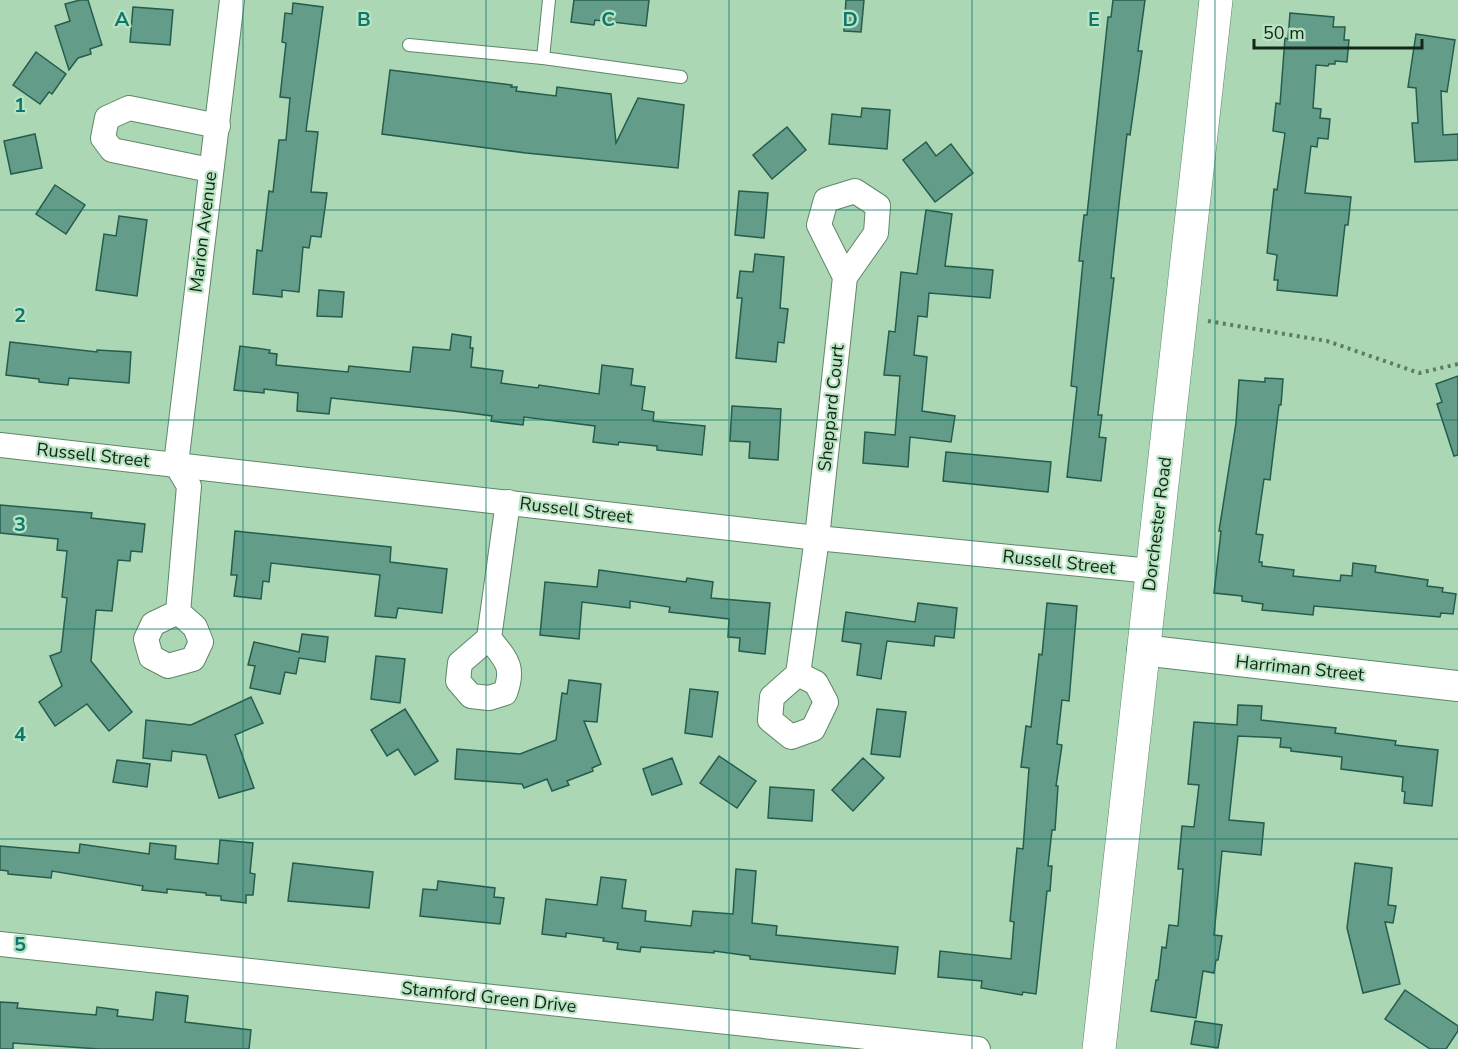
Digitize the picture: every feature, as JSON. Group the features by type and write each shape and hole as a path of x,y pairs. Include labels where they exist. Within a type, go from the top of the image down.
{"main road":[{"name":"Dorchester Road","path":"1099,1049 1216,0"}],"street":[{"name":"Marion Avenue","path":"176,464 232,0"},
{"path":"210,170 112,150 103,138 107,118 129,108 218,126"},
{"name":"Sheppard Court","path":"798,674 816,538 845,277"},
{"name":"Russell Street","path":"0,446 176,464 816,538 1151,571"},
{"path":"176,464 189,486 178,612"},
{"path":"489,639 508,502"},
{"name":"Harriman Street","path":"1142,650 1458,686"},
{"name":"Stamford Green Drive","path":"0,944 978,1049"}],"lane":[{"path":"543,58 549,0"},
{"path":"409,45 543,58 681,76"}],"path":[{"path":"1180,316 1327,341 1419,373 1458,364"}],"building":[{"path":"88,0 102,45 90,49 91,54 78,58 69,70 55,26 70,21 65,4"},
{"path":"574,0 649,0 646,26 595,20 594,25 571,22"},
{"path":"846,0 864,0 861,32 844,31"},
{"path":"1113,0 1145,0 1138,51 1142,51 1130,135 1127,134 1120,195 1111,278 1114,278 1098,415 1102,415 1099,437 1106,438 1101,481 1067,477 1077,387 1071,386 1083,261 1079,261 1084,215 1087,215 1108,17 1111,17"},
{"path":"293,3 323,7 306,131 318,132 311,192 327,193 321,237 311,236 309,248 303,247 299,292 282,290 282,297 253,294 257,250 262,251 269,191 273,192 279,140 286,140 290,98 280,97 286,43 282,42 285,13 292,14"},
{"path":"133,7 173,10 170,45 130,42"},
{"path":"1290,13 1334,17 1333,27 1345,27 1344,40 1349,40 1347,62 1335,61 1335,64 1328,66 1316,65 1313,108 1321,109 1320,118 1330,119 1328,139 1318,138 1317,147 1311,146 1305,193 1351,197 1348,225 1345,225 1337,296 1277,290 1278,280 1274,280 1277,255 1267,253 1274,189 1277,190 1285,133 1273,131 1276,103 1280,104 1285,38 1288,39"},
{"path":"1416,34 1455,40 1447,92 1441,91 1443,135 1458,134 1458,160 1415,162 1412,123 1418,123 1416,88 1408,87"},
{"path":"36,52 66,74 52,94 49,92 40,104 13,85"},
{"path":"390,70 512,85 511,87 517,87 516,91 556,96 557,87 611,94 616,143 638,98 684,105 678,168 526,153 382,134"},
{"path":"862,108 890,110 887,149 829,144 832,114 861,117"},
{"path":"787,127 806,150 772,179 753,155"},
{"path":"35,134 42,168 11,174 4,141"},
{"path":"926,142 936,156 951,144 973,173 935,202 903,160"},
{"path":"55,185 85,205 66,234 36,214"},
{"path":"739,191 768,193 764,238 735,235"},
{"path":"926,210 952,214 945,266 993,270 990,298 929,293 927,317 918,316 914,355 927,357 922,411 955,416 951,442 910,437 908,467 863,463 865,432 895,435 900,376 884,375 889,331 895,332 901,272 917,274"},
{"path":"119,216 147,220 137,296 96,290 104,234 116,236"},
{"path":"755,254 784,257 780,308 788,309 784,343 778,342 776,362 736,358 742,298 737,298 740,271 753,272"},
{"path":"319,290 344,292 342,317 317,316"},
{"path":"452,334 471,337 470,348 473,348 471,367 503,371 501,383 538,388 539,385 599,394 602,365 633,369 631,385 645,387 642,410 654,412 653,421 705,426 702,455 657,450 657,446 593,442 595,426 524,417 523,425 491,421 492,416 331,398 329,414 297,411 298,393 264,389 264,393 234,390 240,346 270,350 269,353 277,354 276,365 348,372 349,366 410,372 413,347 450,350"},
{"path":"10,342 97,352 97,350 131,352 129,383 69,378 68,385 6,375"},
{"path":"1458,376 1458,455 1454,456 1437,404 1442,402 1436,384"},
{"path":"1265,378 1283,379 1270,480 1264,479 1256,534 1263,535 1259,562 1262,562 1262,566 1294,570 1293,576 1340,581 1341,575 1352,576 1353,563 1376,566 1375,572 1428,580 1427,586 1443,588 1442,592 1456,594 1453,614 1441,613 1440,617 1314,606 1313,615 1262,610 1263,604 1242,601 1242,596 1214,593 1221,531 1219,531 1236,423 1239,380 1265,382"},
{"path":"732,406 781,409 778,460 749,458 750,442 730,441"},
{"path":"946,452 1051,462 1048,492 943,481"},
{"path":"0,505 92,513 91,518 145,524 142,552 131,551 130,561 118,560 112,611 96,610 91,661 132,712 109,731 87,704 55,726 39,702 62,686 50,656 61,652 67,598 62,597 67,551 57,550 58,539 0,533"},
{"path":"235,531 391,547 390,562 447,569 442,613 398,608 396,618 375,616 380,575 271,563 269,582 263,581 261,599 234,596 237,575 231,575"},
{"path":"599,570 686,582 687,578 713,582 711,598 770,603 765,654 739,651 740,638 728,637 729,619 669,612 670,607 630,601 630,608 582,602 579,639 540,635 545,582 597,587"},
{"path":"918,603 957,608 954,638 935,636 934,646 887,641 881,679 857,675 861,644 842,641 846,612 915,622"},
{"path":"1047,603 1077,606 1069,701 1062,700 1057,744 1062,745 1056,786 1058,786 1055,830 1052,830 1048,866 1052,866 1050,891 1047,891 1036,994 1023,992 1022,995 981,988 982,981 938,977 940,951 1011,959 1014,922 1010,921 1017,848 1023,849 1029,768 1021,767 1026,726 1031,727"},
{"path":"302,634 328,637 325,662 299,658 296,674 285,672 280,694 250,688 255,666 248,665 254,642 299,652"},
{"path":"376,656 405,659 400,703 371,699"},
{"path":"569,680 601,684 597,722 584,721 601,764 592,768 593,771 567,781 569,785 552,791 547,779 524,788 522,784 455,779 457,749 520,754 556,740 562,693 567,694"},
{"path":"690,689 718,692 712,737 685,733"},
{"path":"251,697 263,723 235,735 254,788 219,798 206,755 172,751 171,761 143,758 146,720 191,725"},
{"path":"1238,705 1262,706 1261,720 1336,728 1335,733 1396,741 1395,745 1438,750 1432,806 1404,803 1403,777 1341,769 1342,757 1291,751 1291,748 1280,747 1281,738 1238,736 1229,820 1264,823 1261,855 1222,851 1214,935 1222,936 1214,973 1203,971 1196,1018 1151,1011 1162,947 1166,948 1169,925 1178,926 1183,869 1178,869 1182,826 1194,827 1199,785 1188,784 1194,722 1237,725"},
{"path":"405,709 438,761 415,775 398,749 387,756 371,730"},
{"path":"877,709 906,712 900,757 871,754"},
{"path":"719,756 756,781 737,808 700,783"},
{"path":"672,758 682,784 652,795 643,769"},
{"path":"863,758 884,778 853,811 832,790"},
{"path":"117,760 150,764 147,787 113,782"},
{"path":"770,787 814,790 812,821 768,818"},
{"path":"220,840 253,843 250,873 255,874 253,895 246,895 246,903 221,900 221,896 206,895 206,893 167,889 167,893 142,890 143,886 52,871 51,878 8,874 8,871 0,870 0,846 79,853 80,844 149,854 150,843 176,846 175,859 218,864"},
{"path":"293,863 373,872 369,908 288,901"},
{"path":"1355,863 1392,868 1388,905 1396,906 1393,923 1385,922 1400,984 1363,993 1347,928"},
{"path":"736,869 756,871 752,923 777,926 776,935 898,947 895,974 750,959 750,956 714,951 714,953 641,947 640,952 617,949 618,943 603,941 604,938 566,933 566,937 542,934 546,899 597,905 601,877 626,880 622,908 646,911 645,921 691,926 693,911 733,914"},
{"path":"438,881 495,888 494,897 504,898 500,924 420,916 423,889 437,890"},
{"path":"1405,990 1458,1026 1458,1031 1446,1049 1430,1049 1385,1019"},
{"path":"156,992 188,996 185,1022 251,1030 249,1049 99,1049 13,1043 13,1049 0,1049 0,1002 18,1003 17,1008 96,1015 97,1007 118,1010 117,1016 153,1020"},
{"path":"1195,1021 1222,1025 1218,1048 1191,1044"}]}
